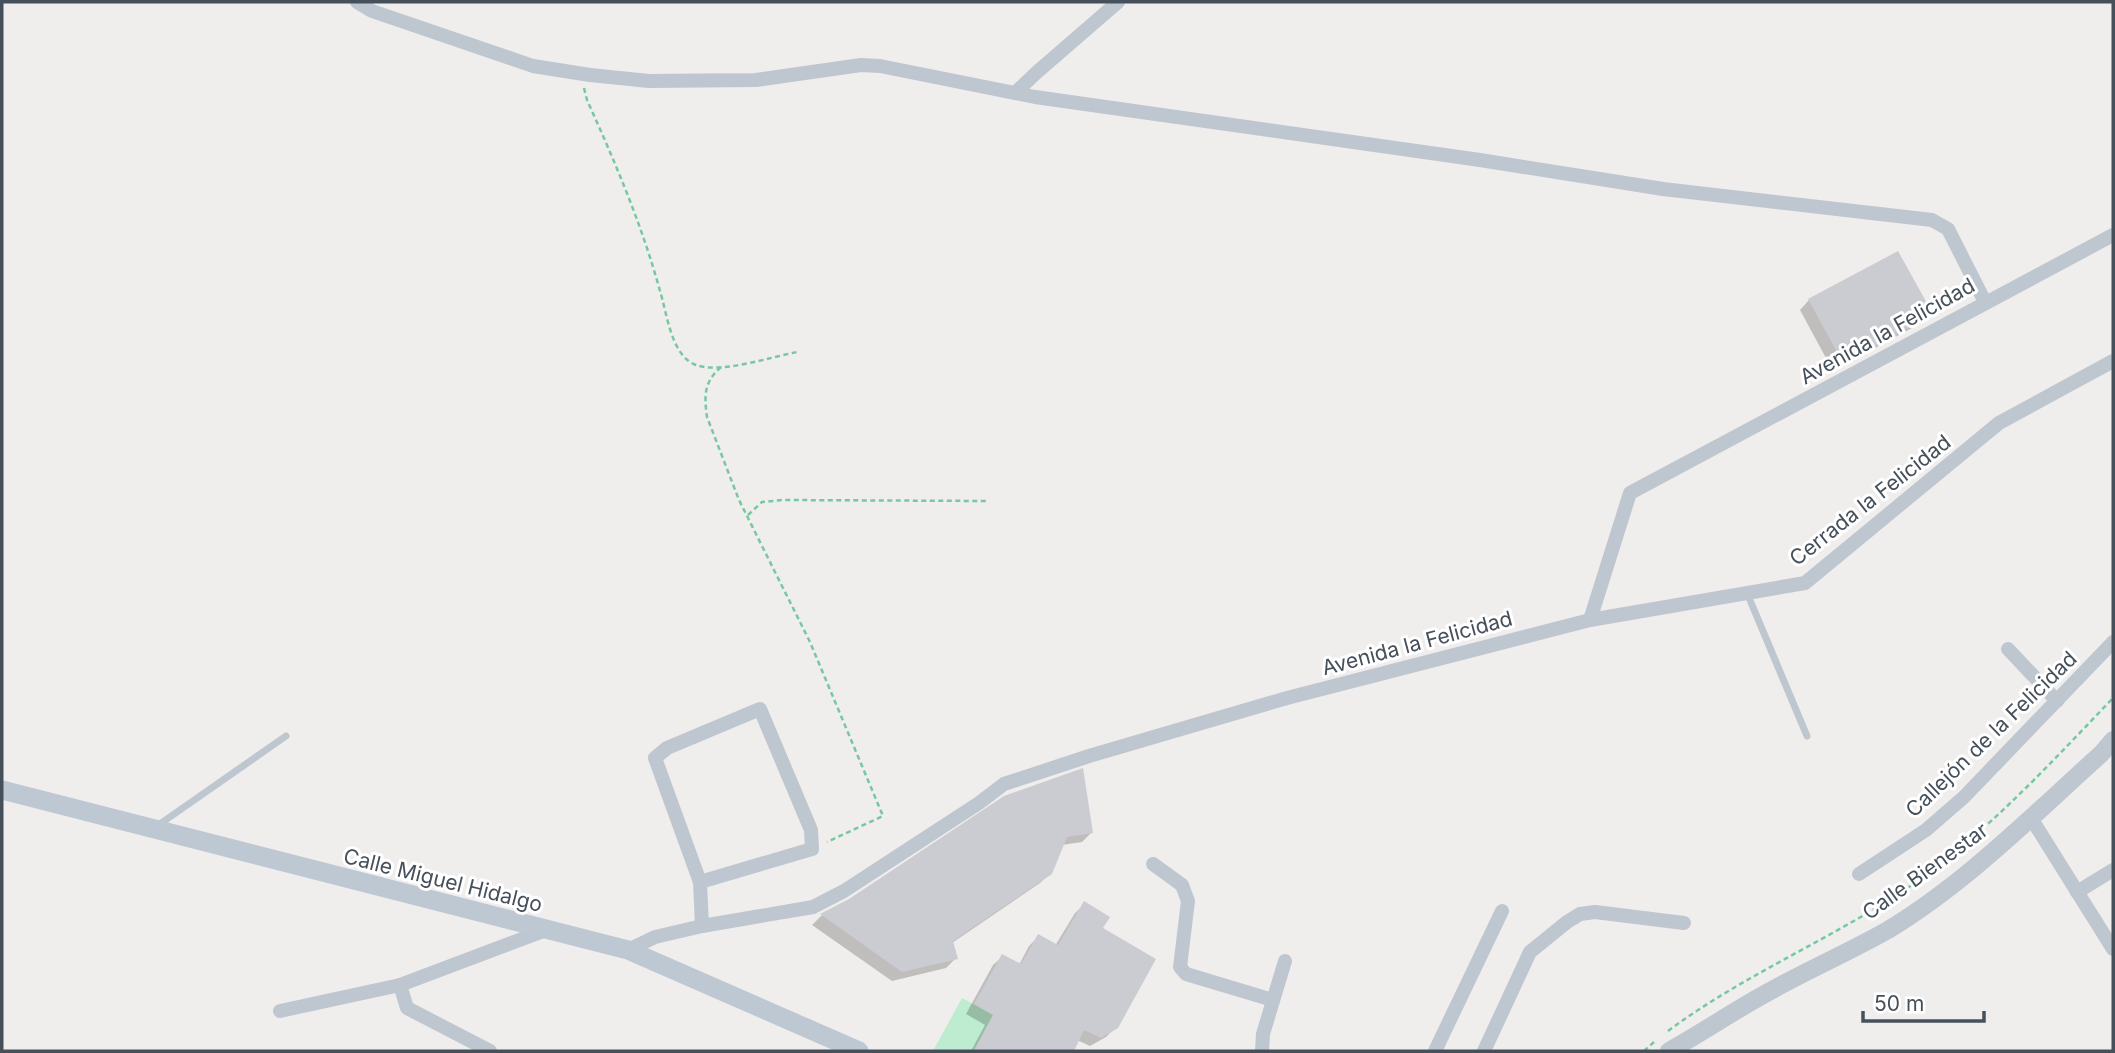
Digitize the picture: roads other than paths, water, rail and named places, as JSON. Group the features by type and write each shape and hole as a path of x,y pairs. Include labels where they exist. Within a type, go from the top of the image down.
{"main road":[{"name":"Calle Miguel Hidalgo","path":"2,790 628,950 859,1051"}],"street":[{"path":"358,2 372,11 414,23 533,66 581,74 649,81 756,80 861,65 880,66 1015,93 1663,189 1932,220 1948,229 1985,302"},
{"path":"1015,93 1118,2"},
{"name":"Avenida la Felicidad","path":"628,950 655,937 813,906 844,891 1004,784 1089,755 1287,698 1590,620 1630,493 2113,235"},
{"name":"Cerrada la Felicidad","path":"1590,620 1805,583 1999,423 2113,361"},
{"name":"Callejón de la Felicidad","path":"1859,874 1926,831 1964,797 2113,642"},
{"path":"2008,649 2057,701"},
{"path":"700,882 812,849 811,830 760,709 667,748 655,758 700,882 702,926"},
{"name":"Calle Bienestar","path":"1669,1051 1775,988 1888,929 1975,868 2101,754 2113,740"},
{"path":"2031,818 2113,949"},
{"path":"1153,863 1182,885 1188,901 1181,967 1186,974 1273,1000"},
{"path":"2077,892 2113,870"},
{"path":"1435,1051 1502,911"},
{"path":"1484,1051 1530,952 1567,922 1580,914 1595,912 1684,923"},
{"path":"280,1011 400,985 546,930"},
{"path":"1262,1051 1263,1034 1285,961"},
{"path":"400,985 407,1008 490,1051"}],"lane":[{"path":"1746,593 1807,736"},
{"path":"153,829 286,736"}]}
